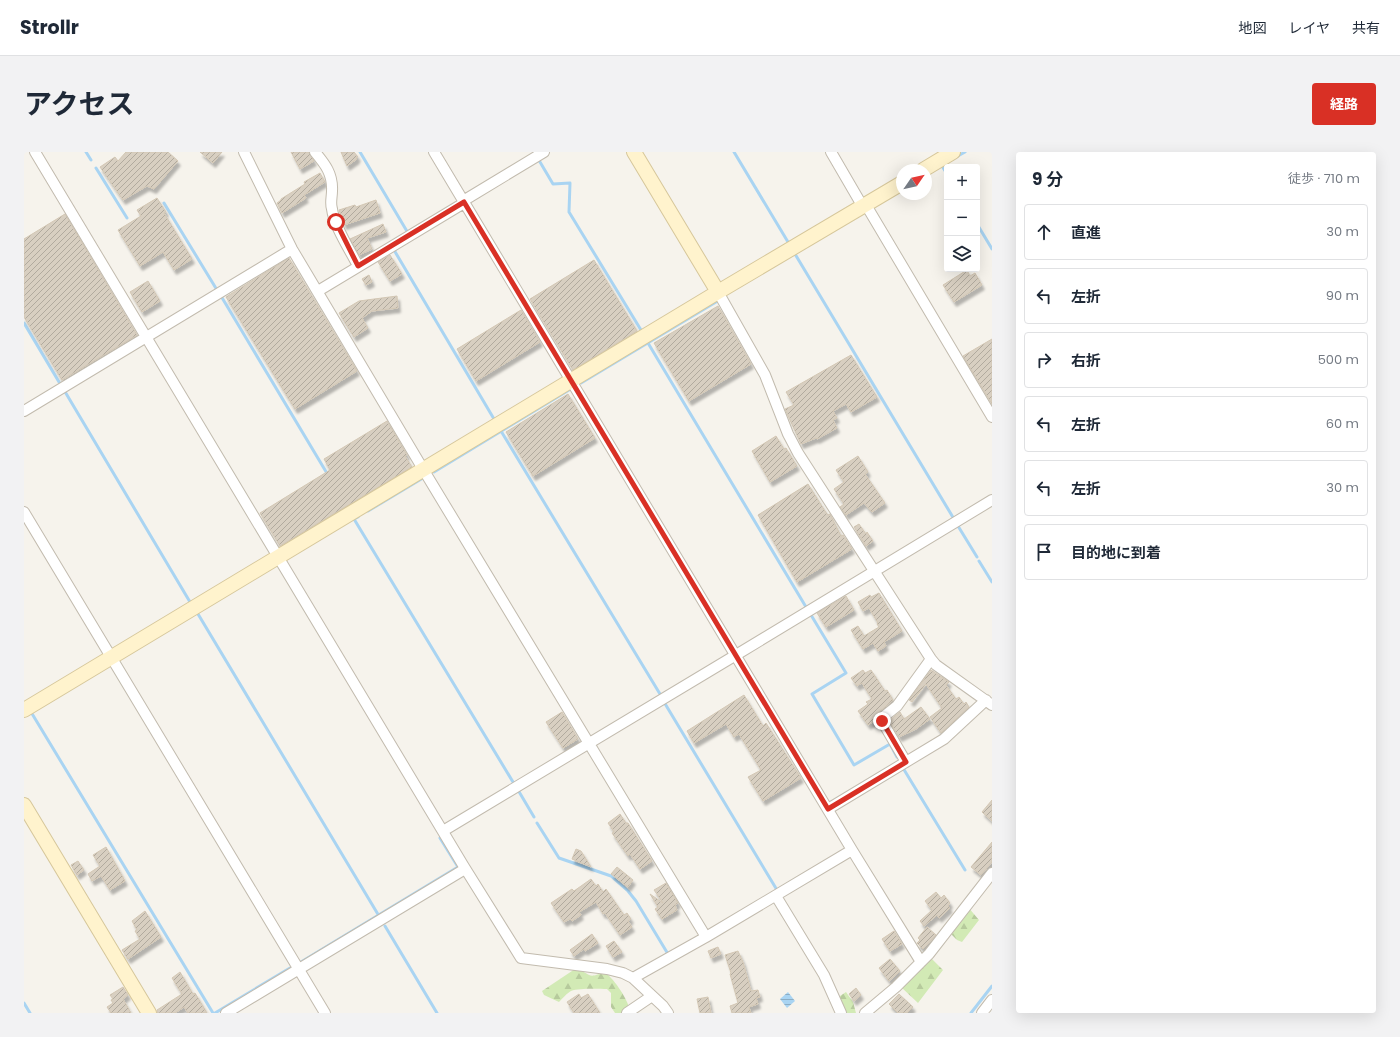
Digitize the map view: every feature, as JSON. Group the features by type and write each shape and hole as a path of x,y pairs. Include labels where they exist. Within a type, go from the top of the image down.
{"street":[{"path":"35,152 465,869 521,958 608,969 623,973 632,978 668,1013"},
{"path":"244,152 292,248 423,469 706,937"},
{"path":"315,152 325,164 329,172 332,180 332,210 336,222 358,266"},
{"path":"434,152 852,850 921,962"},
{"path":"318,291 544,152"},
{"path":"634,152 718,292 765,375 788,434 798,453 874,571 936,665 989,703 944,739 828,809"},
{"path":"831,152 992,417"},
{"path":"932,165 953,152"},
{"path":"24,710 570,380 896,187"},
{"path":"24,411 292,248"},
{"path":"443,831 992,500"},
{"path":"24,512 325,1013"},
{"path":"906,762 882,721 882,718 897,706 931,659"},
{"path":"24,805 149,1013"},
{"path":"632,978 706,937 852,850"},
{"path":"226,1013 465,869"},
{"path":"865,1013 896,987 929,954 992,873"},
{"path":"776,896 824,975 841,1013"},
{"path":"627,1013 652,996"},
{"path":"982,1013 992,1000"}],"green space":[{"path":"968,907 979,920 962,942 957,940 949,932"},
{"path":"930,957 943,970 918,1003 901,987 908,983 909,979"},
{"path":"575,969 591,976 604,972 619,988 629,1007 621,1013 615,1013 611,1007 611,993 607,989 574,990 568,993 559,1002 544,995 542,991"},
{"path":"846,992 853,1002 856,1013 844,1013 837,998"}],"water":[{"path":"788,992 795,1001 787,1008 780,999"}],"building":[{"path":"126,152 168,152 178,161 154,189 147,186 123,200 100,167 115,157 118,161"},
{"path":"200,152 222,152 213,163"},
{"path":"291,152 309,152 314,161 300,169"},
{"path":"341,152 354,152 358,157 347,166"},
{"path":"320,173 325,182 304,195 306,198 282,213 277,203 305,184 304,182"},
{"path":"157,198 166,212 164,213 192,259 174,270 163,252 140,266 118,230 141,216 137,210"},
{"path":"376,200 380,213 344,225 339,210 355,205 356,207"},
{"path":"65,214 137,335 62,380 24,317 24,239"},
{"path":"383,224 386,232 367,238 372,249 359,255 350,239"},
{"path":"390,255 402,274 390,281 378,262"},
{"path":"289,258 357,371 295,409 226,297"},
{"path":"594,260 637,331 573,370 530,299"},
{"path":"964,272 968,272 970,276 975,273 982,285 954,302 943,285"},
{"path":"369,275 372,282 366,285 362,279"},
{"path":"148,281 160,301 142,312 130,292"},
{"path":"397,296 398,308 372,311 362,318 368,328 354,337 339,313 359,301"},
{"path":"718,306 751,364 689,401 654,343"},
{"path":"521,310 540,342 476,381 457,349"},
{"path":"992,339 992,404 963,356"},
{"path":"851,355 877,397 851,412 846,404 833,411 837,418 833,420 837,428 817,439 816,438 801,444 785,409 794,405 786,392"},
{"path":"568,394 595,438 533,476 506,432"},
{"path":"387,421 407,455 405,456 412,467 280,546 260,513 330,470 324,459"},
{"path":"776,436 784,449 786,448 797,466 770,482 752,451"},
{"path":"858,456 868,472 865,474 885,503 872,512 864,503 846,515 840,507 844,504 834,489 844,482 836,470"},
{"path":"808,484 825,511 828,515 830,514 841,536 843,535 852,549 797,582 758,515"},
{"path":"859,524 873,541 866,546 854,527"},
{"path":"879,593 902,631 884,642 886,646 878,651 873,643 863,649 851,630 858,626 864,636 879,627 869,608 863,611 858,602 870,595 871,597"},
{"path":"846,596 854,610 826,627 817,613"},
{"path":"863,670 865,673 871,670 893,700 878,713 876,720 868,725 858,711 868,704 866,702 872,699 862,683 857,686 851,678"},
{"path":"931,670 949,682 946,685 956,699 959,697 964,704 966,702 969,707 941,733 930,717 942,708 926,684 912,702 909,700"},
{"path":"744,695 763,726 766,723 801,778 763,801 748,777 761,770 739,734 734,737 726,724 694,743 687,731"},
{"path":"921,707 930,719 916,729 899,737 889,721 900,712 904,719"},
{"path":"562,712 578,739 563,748 546,722"},
{"path":"992,800 992,821 982,812"},
{"path":"620,814 626,823 628,823 652,861 640,869 630,854 628,856 612,833 614,832 608,823"},
{"path":"992,842 992,862 981,875 971,867"},
{"path":"106,847 125,881 110,890 101,876 92,881 88,874 100,866 93,855"},
{"path":"576,849 581,851 591,867 572,859"},
{"path":"78,861 84,870 77,875 71,865"},
{"path":"617,867 633,880 628,887 611,874"},
{"path":"591,879 596,886 598,884 603,892 606,889 624,915 627,913 631,919 628,921 632,927 620,935 605,913 603,914 596,902 579,912 581,915 572,921 570,919 564,922 551,903 572,889 574,891"},
{"path":"666,883 678,903 675,905 677,910 662,919 655,909 658,907 650,894 663,903 654,890"},
{"path":"936,892 941,898 944,895 950,903 948,906 950,908 939,918 937,915 924,926 920,921 932,910 925,901"},
{"path":"145,911 161,937 128,959 122,950 140,939 135,931 137,930 132,921"},
{"path":"927,927 936,935 923,949 917,943 920,940 918,938"},
{"path":"894,931 902,944 890,951 882,939"},
{"path":"592,934 598,943 585,951 584,949 574,956 570,950"},
{"path":"614,941 622,952 613,957 606,946"},
{"path":"718,947 721,954 711,958 708,951"},
{"path":"738,951 743,962 751,991 758,990 760,997 756,998 758,1004 749,1007 751,1013 732,1013 730,1006 738,1003 725,955"},
{"path":"890,959 900,971 889,981 879,968"},
{"path":"180,972 193,994 195,993 207,1013 188,1013 184,1007 175,1013 157,1013 157,1010 182,994 172,978"},
{"path":"123,987 128,995 123,999 131,1013 111,1013 107,1007 113,1003 111,1000 113,999 110,995"},
{"path":"856,988 861,995 854,1001 849,994"},
{"path":"579,994 581,998 588,994 600,1013 574,1013 567,1002"},
{"path":"899,994 913,1007 907,1013 898,1013 889,1004"},
{"path":"708,997 711,1013 700,1013 697,999"}],"waterway":[{"path":"86,152 91,160"},
{"path":"360,152 408,233"},
{"path":"734,152 788,242"},
{"path":"956,157 965,152"},
{"path":"540,162 553,184 570,183 569,212 641,330"},
{"path":"96,168 127,218"},
{"path":"164,203 217,290"},
{"path":"980,229 992,249"},
{"path":"396,249 394,250 494,419"},
{"path":"795,254 954,519"},
{"path":"221,296 328,475"},
{"path":"581,383 716,302"},
{"path":"24,323 59,382"},
{"path":"648,343 806,607"},
{"path":"64,390 190,602"},
{"path":"434,472 569,390"},
{"path":"501,431 660,694"},
{"path":"368,511 423,478"},
{"path":"358,517 354,519 513,782"},
{"path":"960,524 958,526 977,557"},
{"path":"979,561 992,582"},
{"path":"198,614 379,916"},
{"path":"811,615 846,673 812,694 854,765 890,744 897,757"},
{"path":"664,702 777,890"},
{"path":"31,712 213,1013"},
{"path":"903,768 965,870"},
{"path":"518,790 534,817"},
{"path":"537,823 559,858 611,876 628,891 636,901 668,954"},
{"path":"301,962 458,867 440,838"},
{"path":"385,926 437,1013"},
{"path":"215,1013 290,968"},
{"path":"971,1013 992,986"},
{"path":"24,1003 30,1013"}],"route":[{"path":"336,222 358,266 464,202 828,809 906,762 882,721"}]}
